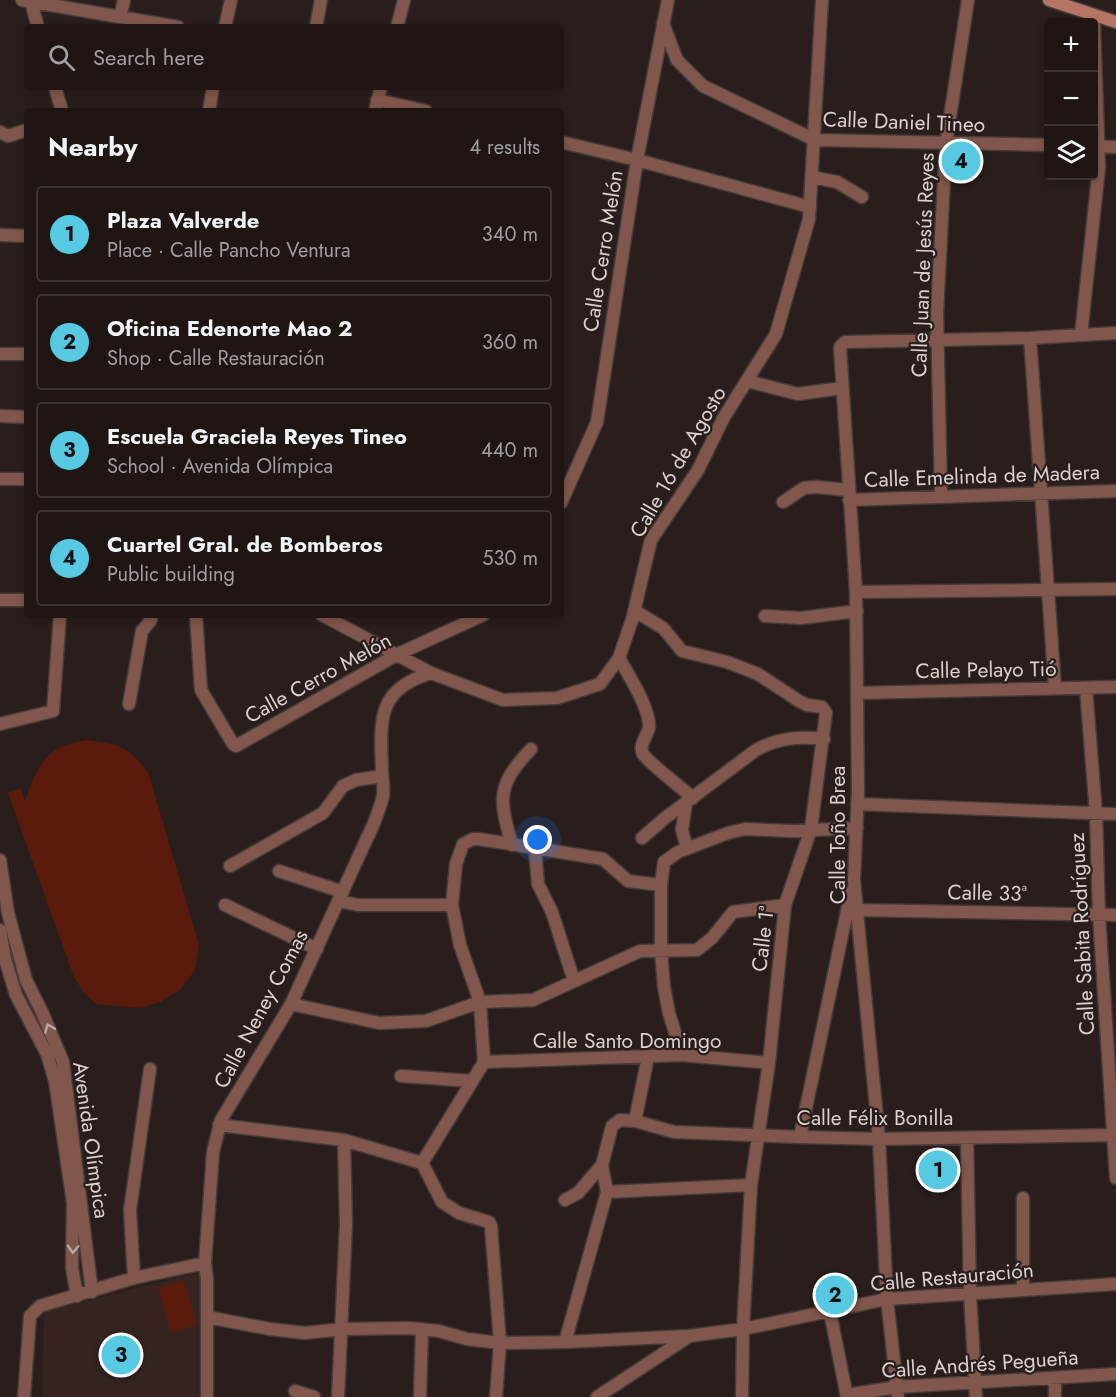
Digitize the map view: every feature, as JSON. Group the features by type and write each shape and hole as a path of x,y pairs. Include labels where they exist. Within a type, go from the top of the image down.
{"main road":[{"path":"1049,0 1089,18"},
{"path":"1098,20 1116,22"}],"street":[{"path":"120,17 124,0"},
{"path":"226,24 231,0"},
{"path":"317,24 321,0"},
{"path":"398,24 404,0"},
{"name":"Calle Cerro Melón","path":"564,496 597,422 637,160 668,0"},
{"name":"Calle 16 de Agosto","path":"328,618 431,673 503,700 557,698 600,684 619,658 635,610 651,540 698,470 724,417 776,334 809,219 822,0"},
{"name":"Calle Juan de Jesús Reyes","path":"941,497 937,313 946,143 968,0"},
{"path":"27,1 161,24"},
{"path":"27,1 37,24"},
{"name":"Calle Daniel Tineo","path":"663,23 677,60 703,86 815,140 1044,145"},
{"path":"1094,72 1096,126"},
{"path":"56,90 61,108"},
{"path":"210,108 212,90"},
{"path":"380,90 376,106 396,108"},
{"path":"0,132 8,136 24,131"},
{"path":"564,143 810,207"},
{"path":"1098,146 1116,147"},
{"path":"1098,160 1098,176"},
{"path":"812,177 837,182 862,197"},
{"path":"1081,335 1098,180"},
{"path":"0,235 24,236"},
{"path":"938,340 1116,333"},
{"path":"1030,338 1055,688"},
{"name":"Calle Toño Brea","path":"898,1392 887,1299 879,1139 854,880 857,804 856,592 840,347 845,342 938,340"},
{"path":"0,354 24,354"},
{"path":"747,381 798,394 842,388"},
{"path":"0,416 24,417"},
{"path":"0,479 24,479"},
{"name":"Calle Emelinda de Madera","path":"783,502 804,488 817,487 849,495 941,497 1116,491"},
{"path":"856,592 1116,589"},
{"path":"0,600 24,600"},
{"name":"Calle 1ª","path":"635,610 663,628 682,651 727,662 758,674 799,701 825,708 826,714 811,829 785,905 769,1063 751,1185 743,1329 742,1397"},
{"path":"765,616 801,618 856,611"},
{"path":"0,724 53,711 60,618"},
{"path":"129,704 142,631 151,618"},
{"name":"Calle Cerro Melón","path":"196,618 201,690 236,746 398,654 476,618"},
{"path":"619,658 636,687 647,717 649,727 642,746 644,756 689,800"},
{"name":"Calle Neney Comas","path":"207,1397 205,1263 213,1152 219,1125 291,1004 377,814 383,796 383,717 388,701 397,689 411,679 431,673"},
{"name":"Calle Pelayo Tió","path":"857,693 1116,687"},
{"name":"Calle Sabita Rodríguez","path":"1086,688 1096,814 1099,915 1116,1178"},
{"path":"642,838 689,800 768,744 802,736 824,739"},
{"path":"512,845 503,803 505,783 513,768 531,749"},
{"path":"230,866 323,813 343,786 356,780 382,776"},
{"path":"687,848 682,830 689,800"},
{"path":"857,804 1116,814"},
{"path":"682,1056 667,1004 661,951 661,885 664,862 670,856 687,848 745,829 791,831 856,828"},
{"path":"422,1163 484,1062 480,1002 460,945 452,905 456,864 463,844 473,839 603,859 628,881 661,885"},
{"path":"535,849 538,884 552,912 574,981"},
{"name":"Avenida Olímpica","path":"0,860 8,913 26,980 63,1062 92,1292"},
{"path":"279,871 358,905 452,905"},
{"path":"800,1137 854,880"},
{"path":"225,905 317,949"},
{"path":"291,1004 379,1023 426,1021 480,1002 533,1000 640,951 697,950 712,938 733,912 785,905"},
{"name":"Calle 33ª","path":"857,910 1116,915"},
{"path":"0,930 5,959 16,994 47,1054 55,1081 73,1203 72,1268 77,1296"},
{"name":"Calle Santo Domingo","path":"484,1062 682,1056 769,1063"},
{"path":"565,1200 578,1193 602,1165 614,1123 620,1120 635,1121 648,1057"},
{"path":"134,1278 130,1210 150,1069"},
{"path":"401,1076 472,1081"},
{"name":"Calle Félix Bonilla","path":"635,1121 674,1132 759,1136 879,1139 1115,1135"},
{"path":"219,1125 344,1140 422,1163 442,1202 459,1213 486,1220 491,1226 500,1342 496,1397"},
{"path":"966,1138 970,1294 976,1397"},
{"path":"338,1397 346,1224 344,1140"},
{"path":"565,1342 607,1192 602,1165"},
{"path":"607,1192 751,1185"},
{"path":"1023,1198 1023,1290"},
{"path":"24,1397 30,1316 40,1306 134,1278 205,1263"},
{"name":"Calle Restauración","path":"600,1396 689,1336 743,1329 887,1299 1116,1284"},
{"path":"830,1312 847,1396"},
{"path":"207,1317 305,1333 342,1329 422,1329 467,1339 500,1342 565,1342 689,1336"},
{"path":"420,1397 422,1329"},
{"name":"Calle Andrés Pegueña","path":"847,1396 976,1383 1116,1374"},
{"path":"1055,1378 1055,1397"},
{"path":"295,1391 314,1397"}],"shaded area":[{"path":"88,740 116,745 128,751 148,772 199,945 195,970 180,990 160,1002 140,1008 96,1004 84,993 74,977 8,793 20,788 25,801 35,776 46,758 62,747"},
{"path":"200,1272 199,1397 42,1397 44,1312"},
{"path":"184,1280 197,1325 171,1332 158,1288"}],"place":[{"name":"Cuartel Gral. de Bomberos","path":"961,161"},
{"name":"Plaza Valverde","path":"938,1170"},
{"name":"Oficina Edenorte Mao 2","path":"835,1295"},
{"name":"Escuela Graciela Reyes Tineo","path":"121,1355"}]}
